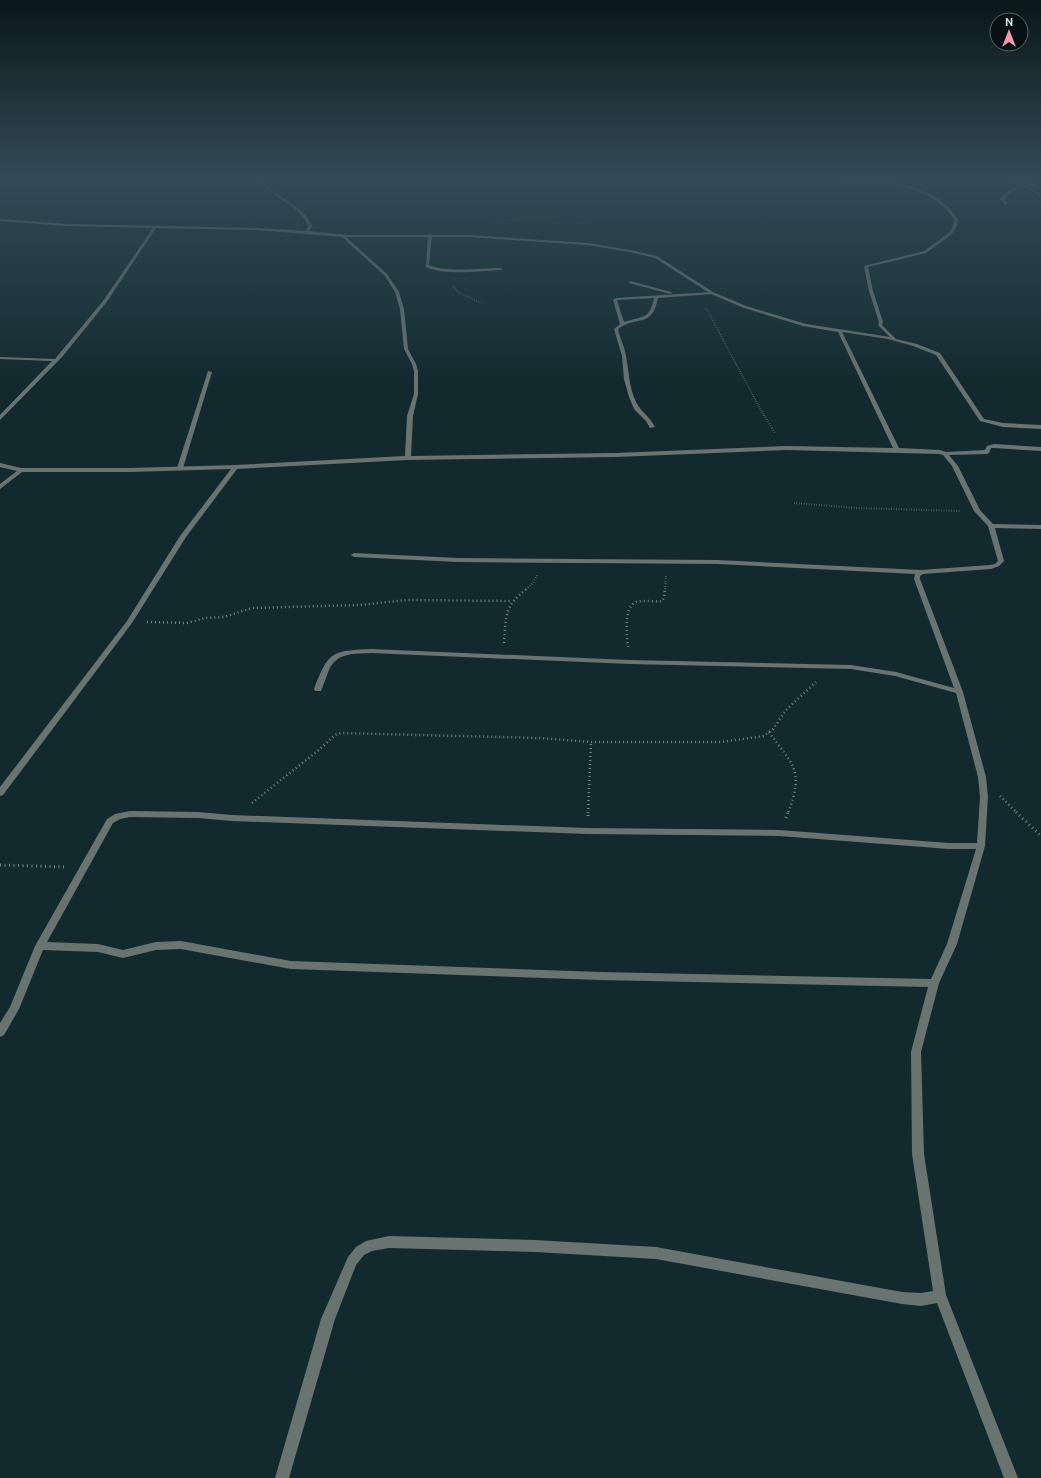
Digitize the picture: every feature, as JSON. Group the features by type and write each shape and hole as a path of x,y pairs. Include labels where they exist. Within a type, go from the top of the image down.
{"street":[{"path":"0,418 55,360 105,302 141,248"},
{"path":"356,248 386,275 397,292 402,309 406,349 416,371 416,394 410,416 408,458"},
{"path":"429,248 427,266 435,269 500,269"},
{"path":"605,248 643,254 664,262 712,293 745,307 789,320 840,332 896,340 915,345 938,354 950,369 982,420 1003,425 1041,428"},
{"path":"896,340 880,325 881,322 871,291 866,266 925,252 931,248"},
{"path":"630,282 675,295"},
{"path":"623,325 615,300 635,296 712,293"},
{"path":"652,427 649,419 642,415 636,407 627,383 624,356 617,339 616,329 623,325 648,317 653,313 656,296"},
{"path":"840,332 897,450"},
{"path":"0,358 55,360"},
{"path":"180,468 210,372"},
{"path":"0,465 21,470 180,468 235,467 408,458 616,455 786,448 897,450 940,452 945,454 987,452 989,447 994,446 1041,449"},
{"path":"354,555 458,560 666,561 921,572 997,565 1001,561 991,526 977,511 955,466 945,454"},
{"path":"0,793 130,622 183,536 235,467"},
{"path":"0,487 21,470"},
{"path":"991,526 1041,527"},
{"path":"921,572 917,575 917,579 959,692 982,777 984,797 981,846 952,944 934,983 916,1052 918,1154 940,1295 1011,1478"},
{"path":"318,689 327,662 331,658 347,652 371,651 502,655 630,662 870,669 896,674 959,692"},
{"path":"0,1032 14,1009 40,946 110,821 118,816 130,814 198,815 232,818 588,831 779,833 949,846 981,846"},
{"path":"40,946 98,948 123,954 156,946 181,946 292,965 592,976 934,983"},
{"path":"282,1478 328,1319 352,1262 360,1251 370,1245 389,1242 535,1246 656,1253 902,1298 934,1298 940,1295"}],"path":[{"path":"435,269 455,287 459,294 482,303"},
{"path":"700,293 759,407 786,448"},
{"path":"794,503 856,508 977,511"},
{"path":"502,655 511,601 535,582 539,564 551,560"},
{"path":"630,662 627,629 630,608 636,602 659,602 663,600 666,561"},
{"path":"130,622 187,623 205,618 224,617 252,608 360,605 407,600 511,601"},
{"path":"232,818 281,781 335,735 341,733 539,738 591,742 721,742 764,736 773,729 786,710 830,667"},
{"path":"769,732 776,744 788,755 796,774 792,804 779,833"},
{"path":"588,831 591,742"},
{"path":"982,777 1041,836"},
{"path":"0,865 85,868"}]}
